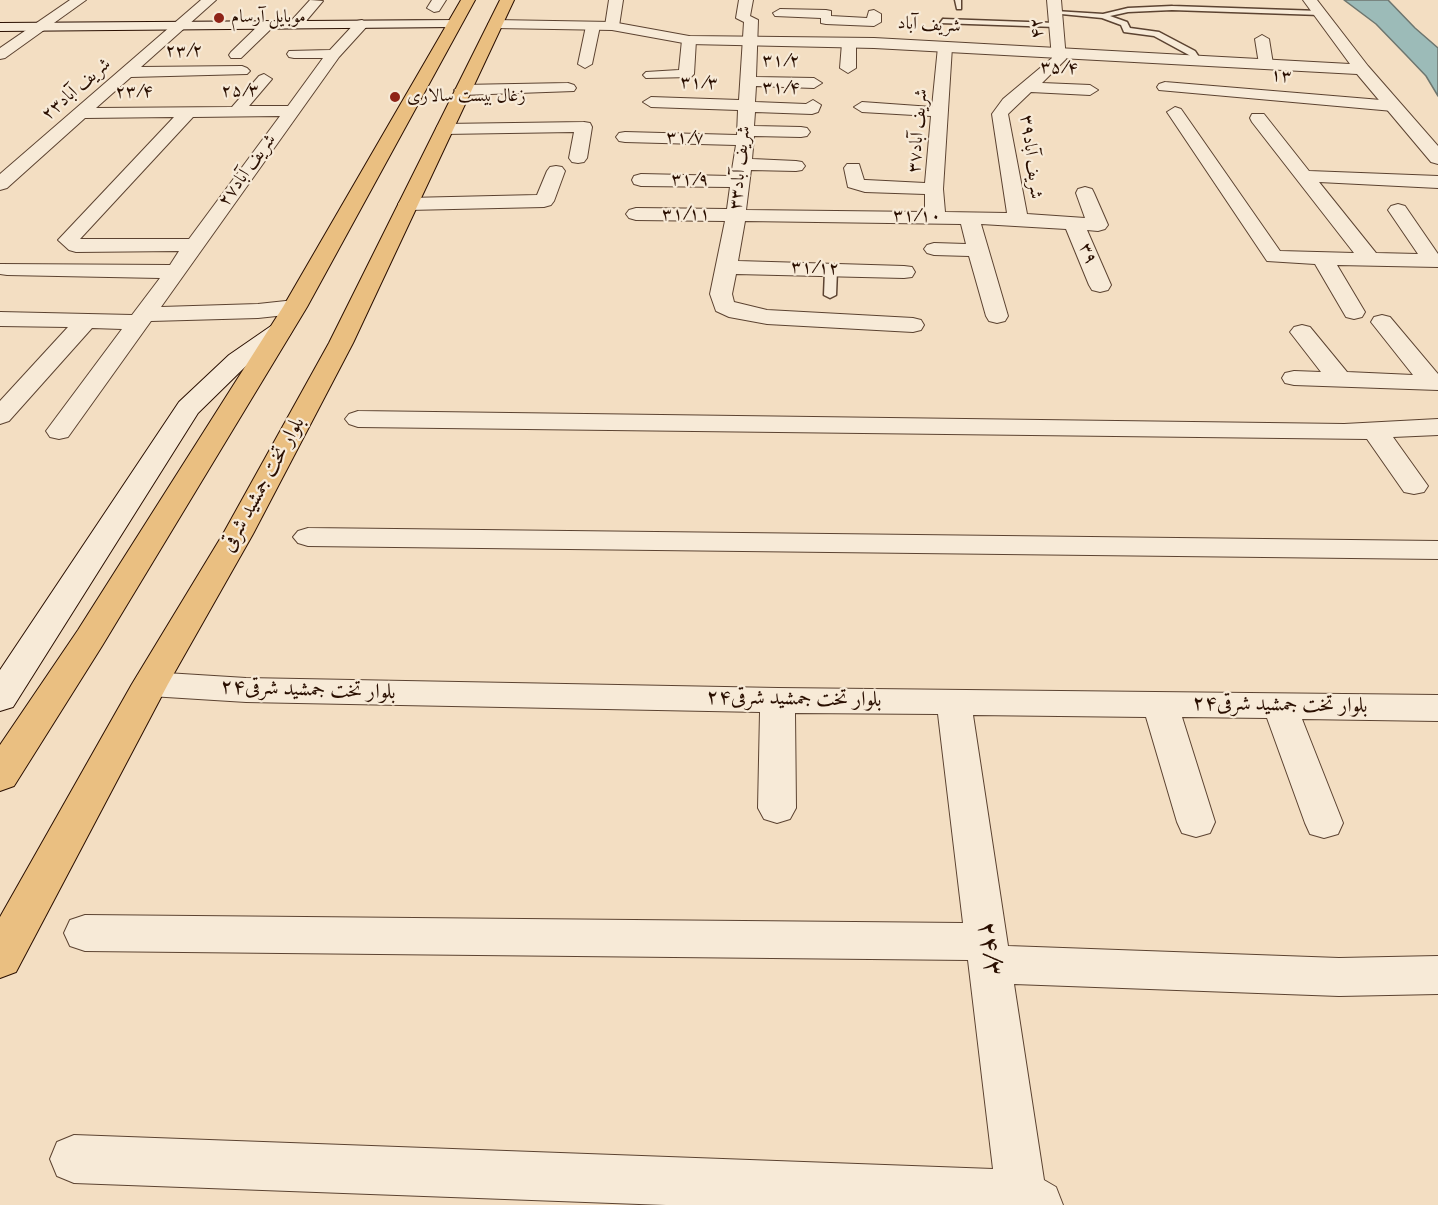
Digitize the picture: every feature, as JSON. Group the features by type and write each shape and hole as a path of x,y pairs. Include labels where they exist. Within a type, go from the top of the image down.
{"main road":[{"name":"بلوار تخت جمشید شرقی","path":"0,958 150,684 238,534 303,414 341,343 408,204 422,133 452,7"},
{"name":"بلوار تخت جمشید شرقی","path":"0,776 90,638 288,319 422,133 462,90 501,12"}],"street":[{"path":"0,56 79,0"},
{"name":"شریف آباد۲۳","path":"0,184 209,0"},
{"path":"612,26 616,0"},
{"name":"شریف آباد۳۳","path":"746,0 743,18 751,20 745,133 736,215 722,294 724,306 737,312 767,317 913,325"},
{"path":"296,24 316,1"},
{"path":"1319,4 1356,35"},
{"path":"1319,4 1362,69 1438,158"},
{"path":"0,27 395,24 446,13 452,7"},
{"path":"395,24 452,7"},
{"name":"شریف آباد","path":"501,12 593,26 612,26 689,40 945,47 1362,69"},
{"name":"۴۲","path":"1055,12 1059,53"},
{"path":"780,13 874,18"},
{"name":"شریف آباد۲۷","path":"59,431 334,54 362,24"},
{"path":"236,55 267,25"},
{"path":"585,64 593,26"},
{"path":"1262,39 1266,64"},
{"path":"651,69 687,68 689,40"},
{"path":"848,68 849,43"},
{"name":"شریف آباد۳۷","path":"934,218 940,112 936,91 945,47"},
{"name":"شریف آباد۳۹","path":"1018,219 1000,114 1009,102 1051,69 1059,59 1059,53"},
{"path":"294,54 334,54"},
{"path":"1051,69 1071,70"},
{"name":"۲۳/۲","path":"127,72 242,71"},
{"path":"237,111 264,79"},
{"name":"۳۱/۲","path":"747,97 814,82"},
{"path":"462,90 569,83 563,108"},
{"name":"۳۵/۴","path":"1027,87 1090,90"},
{"name":"۱۳","path":"1165,87 1393,106"},
{"path":"684,91 747,97"},
{"path":"141,112 155,96"},
{"name":"۳۱/۳","path":"651,102 747,97"},
{"name":"۳۱/۴","path":"747,97 812,109 813,105"},
{"path":"861,107 940,112"},
{"name":"۲۵/۳","path":"188,112 292,111"},
{"path":"188,112 68,240 76,246 194,245"},
{"name":"۲۳/۴","path":"81,113 188,112"},
{"path":"1175,112 1274,257 1435,261"},
{"path":"1258,118 1370,259"},
{"path":"422,133 584,127 578,158"},
{"path":"685,127 745,133 801,132"},
{"path":"917,132 938,133"},
{"name":"۳۱/۷","path":"625,137 745,133"},
{"name":"۳۱/۹","path":"641,180 740,173 796,166"},
{"path":"853,168 855,183 865,186 934,189"},
{"path":"408,204 544,201 556,171"},
{"path":"1304,176 1438,182"},
{"name":"۳۱/۱۰","path":"736,215 1018,219 1098,225 1085,193"},
{"path":"1398,210 1435,261"},
{"name":"۳۱/۱۱","path":"636,214 736,215"},
{"path":"969,218 997,316"},
{"name":"۳۹","path":"1074,223 1100,285"},
{"path":"934,249 979,250"},
{"path":"1322,258 1354,312"},
{"name":"۳۱/۱۲","path":"726,267 904,272"},
{"path":"7,269 98,272 175,271"},
{"path":"0,319 86,321 258,311 288,319"},
{"path":"0,698 188,408 238,360 288,319"},
{"path":"0,416 86,321"},
{"path":"1382,322 1435,382"},
{"path":"1302,332 1340,380"},
{"path":"1294,378 1435,382"},
{"path":"358,419 1344,432 1438,427"},
{"path":"1375,431 1414,486"},
{"path":"308,537 1438,550"},
{"name":"بلوار تخت جمشید شرقی۲۴","path":"150,684 246,690 778,700 1438,708"},
{"path":"777,808 778,700"},
{"name":"۲۴/۳","path":"954,702 988,953 1030,1200"},
{"path":"1160,704 1196,822"},
{"path":"1280,706 1324,823"},
{"path":"85,933 988,953 1339,977 1438,975"},
{"path":"74,1159 1030,1200"}],"lane":[{"path":"1211,1 1222,12"},
{"path":"1103,16 1128,10 1172,8 1222,12 1319,4"},
{"path":"943,21 1055,12 1103,16 1124,24 1127,30 1156,34 1192,53 1197,60"},
{"path":"1156,34 1165,29"},
{"path":"830,295 831,270"}],"water":[{"path":"1344,0 1388,0 1438,48 1438,96 1426,76 1376,24"}],"place":[{"name":"موبایل آرسام","path":"219,18"},
{"name":"زغال بیست سالاری","path":"395,97"}]}
